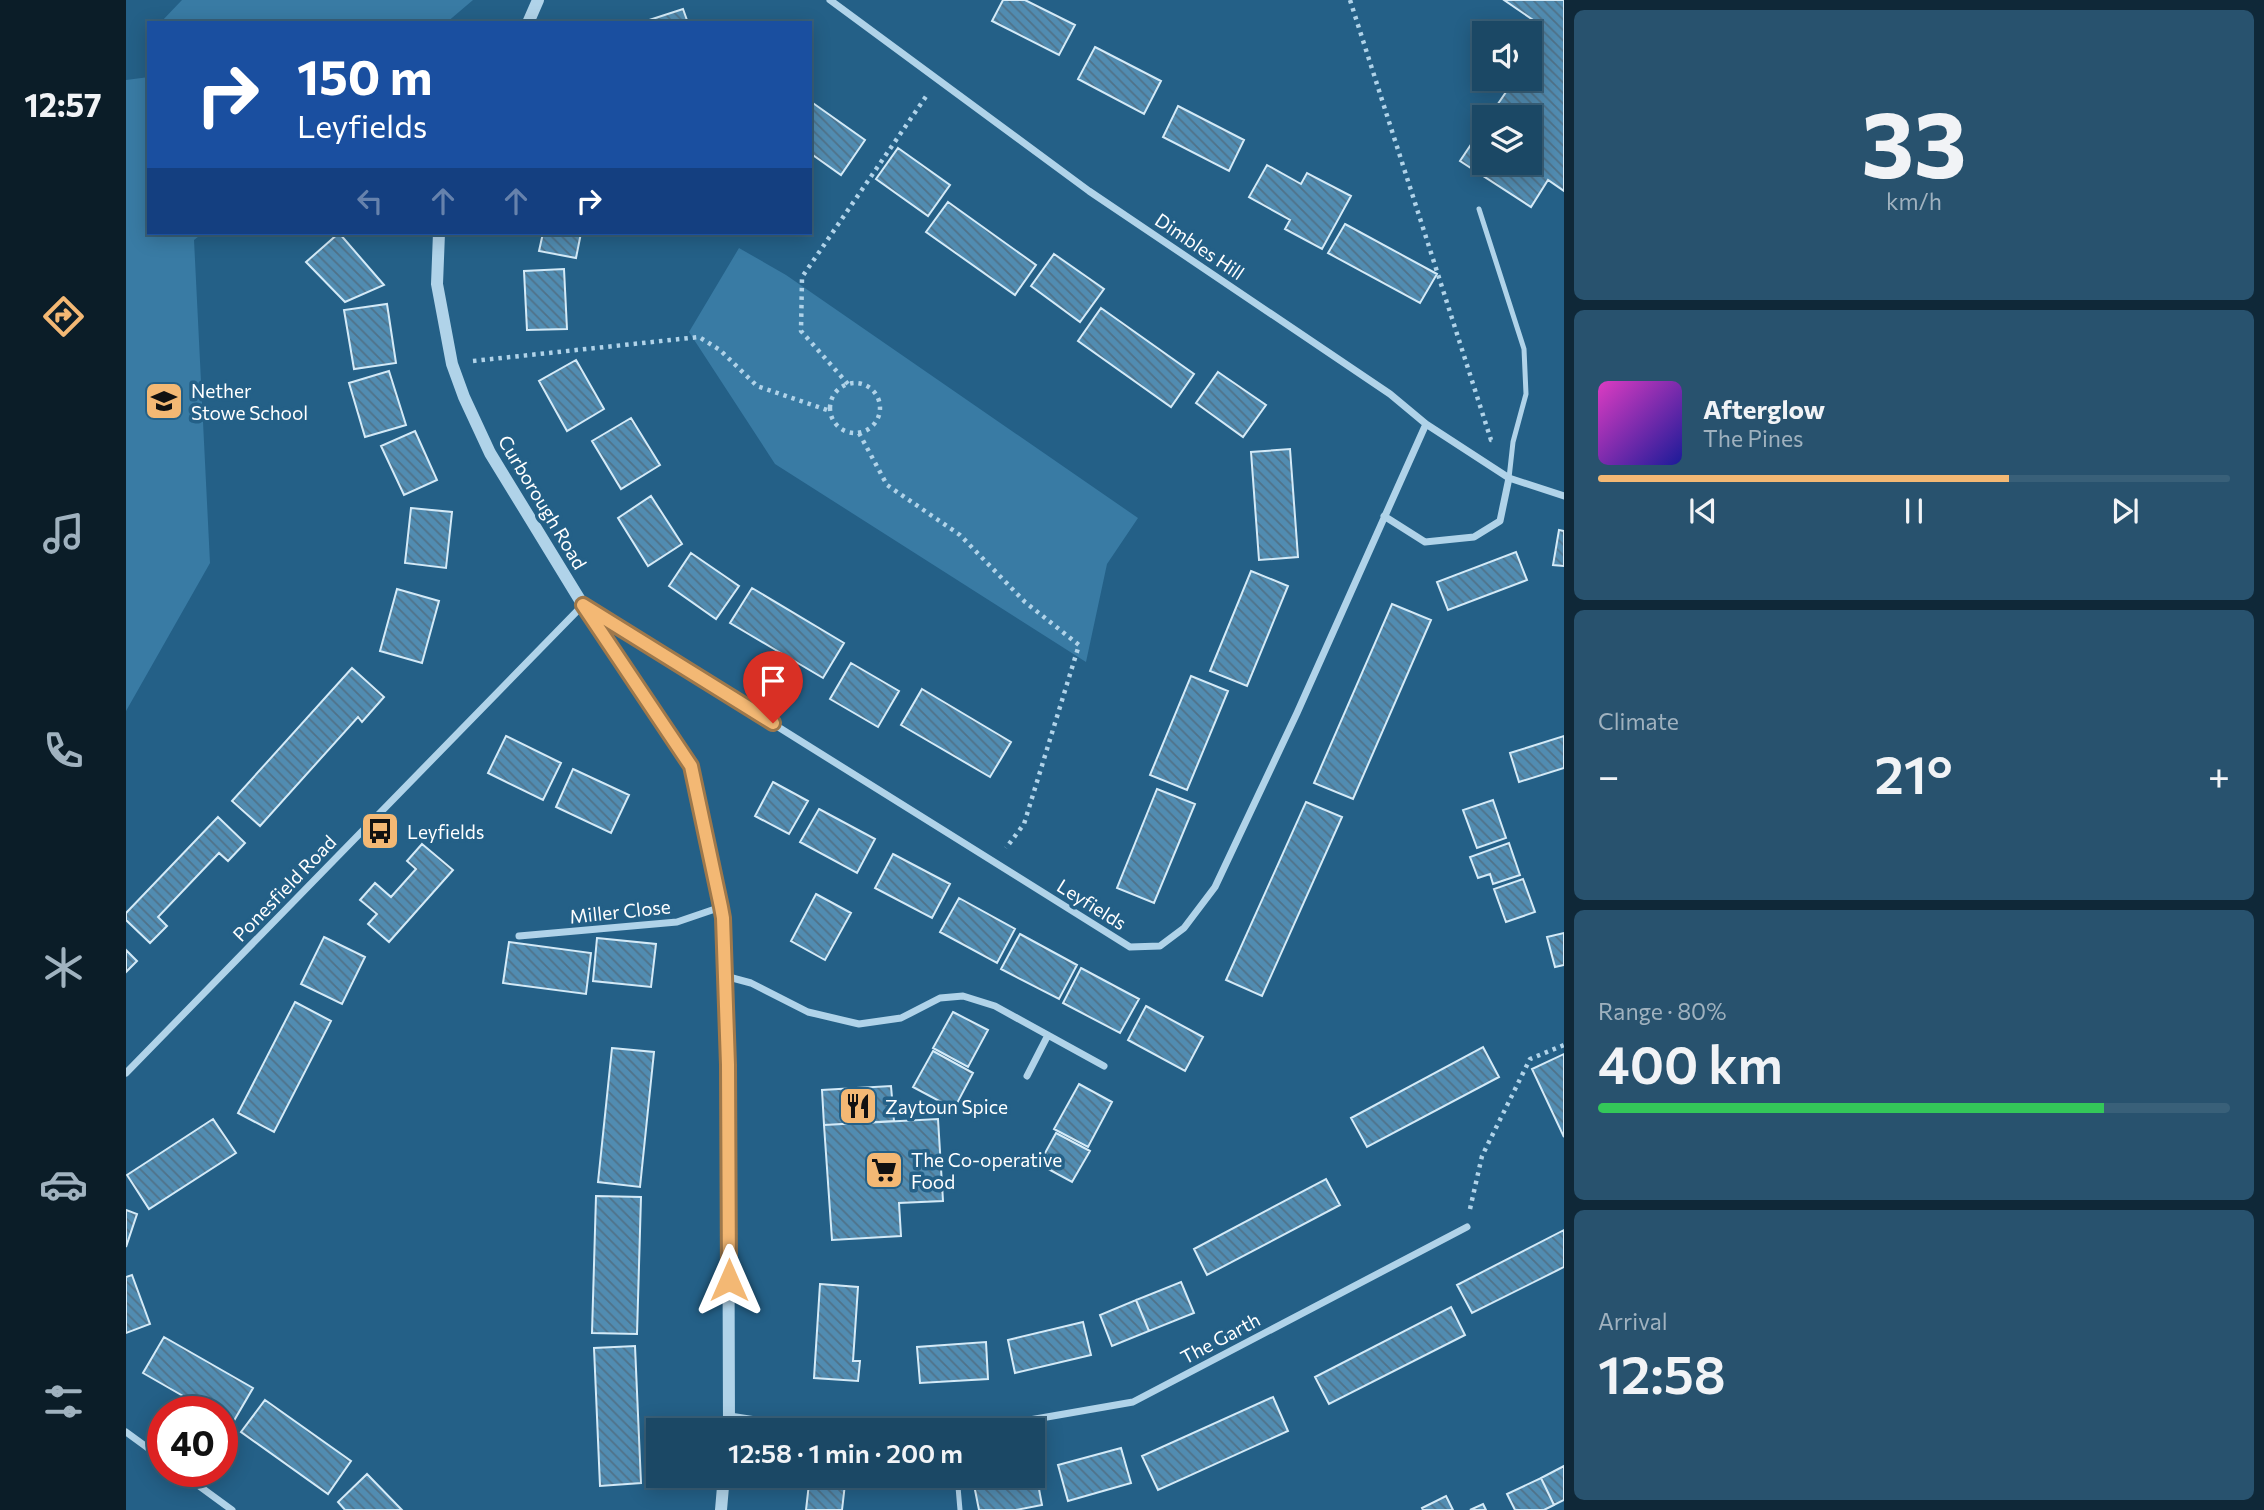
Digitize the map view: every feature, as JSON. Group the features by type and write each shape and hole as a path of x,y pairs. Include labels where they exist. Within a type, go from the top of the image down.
{"street":[{"path":"529,21 538,0"},
{"name":"Dimbles Hill","path":"830,0 1089,191 1391,394 1426,424 1509,478 1564,496"},
{"name":"Curborough Road","path":"439,235 437,284 452,364 490,453 583,605 691,766 721,907 725,976 730,1418"},
{"name":"Leyfields","path":"583,605 1130,947 1160,946 1184,928 1215,887 1297,713 1426,424"},
{"path":"1384,516 1425,542 1474,537 1500,521 1509,478"},
{"name":"Ponesfield Road","path":"126,1073 583,605"},
{"name":"Miller Close","path":"519,936 677,922 721,907"},
{"path":"725,976 751,983 808,1012 859,1024 901,1018 940,998 963,996 995,1006 1104,1066"},
{"path":"1027,1076 1048,1035"},
{"name":"The Garth","path":"1041,1418 1133,1402 1466,1227"},
{"path":"126,1432 147,1447"},
{"path":"201,1487 232,1510"},
{"path":"720,1510 723,1488"}],"lane":[{"path":"1479,209 1524,349 1527,394 1513,442 1509,478"},
{"path":"958,1488 960,1510"}],"path":[{"path":"1350,0 1491,440 1513,442"},
{"path":"848,384 801,331 802,277 938,79"},
{"path":"452,364 699,337 720,350 757,387 830,411"},
{"path":"861,383 871,388 881,409 878,421 870,429 859,433 845,432 835,423 830,411 831,399 838,389 848,384 861,383"},
{"path":"859,433 887,485 960,535 1025,602 1079,645 1024,824 995,862"},
{"path":"1466,1227 1482,1156 1530,1059 1564,1045"}],"shaded area":[{"path":"182,0 473,0 448,21 162,21"},
{"name":"Nether Stowe School","path":"147,77 147,235 200,235 194,240 210,563 126,711 126,80"},
{"path":"739,248 786,275 1138,518 1107,564 1086,662 775,464 689,332"}],"building":[{"path":"1003,0 1025,0 1075,25 1059,55 992,21"},
{"path":"1504,0 1564,0 1564,191 1548,180 1531,207 1482,175 1542,175 1542,105 1497,105 1504,91 1542,91 1542,21 1535,21"},
{"path":"683,9 687,21 646,21"},
{"path":"1095,47 1161,81 1144,114 1078,79"},
{"path":"812,102 865,140 841,175 812,154"},
{"path":"1178,106 1244,140 1229,171 1163,137"},
{"path":"1472,143 1472,169 1460,161"},
{"path":"898,148 950,185 928,216 876,179"},
{"path":"1267,165 1301,184 1307,173 1351,196 1322,249 1285,229 1290,220 1249,197"},
{"path":"948,202 1036,265 1015,295 926,232"},
{"path":"1345,224 1437,274 1420,303 1328,253"},
{"path":"337,235 341,235 384,285 345,302 306,262"},
{"path":"543,235 581,235 576,258 539,251"},
{"path":"1054,254 1104,289 1080,322 1031,286"},
{"path":"564,269 567,329 527,330 524,271"},
{"path":"387,304 396,363 354,369 344,310"},
{"path":"1101,308 1194,374 1171,407 1078,341"},
{"path":"576,360 604,409 567,431 539,381"},
{"path":"389,371 406,425 365,437 349,383"},
{"path":"1218,372 1266,405 1243,437 1196,403"},
{"path":"631,418 660,465 621,489 592,441"},
{"path":"415,431 437,480 404,495 381,446"},
{"path":"1290,449 1298,557 1259,560 1251,452"},
{"path":"651,496 682,544 648,566 618,518"},
{"path":"411,508 452,512 446,568 405,563"},
{"path":"1559,530 1564,531 1564,566 1553,565"},
{"path":"1516,552 1527,580 1448,610 1437,582"},
{"path":"691,553 739,586 716,619 669,586"},
{"path":"1251,571 1288,586 1247,686 1210,671"},
{"path":"752,588 844,643 823,678 730,623"},
{"path":"397,589 439,601 422,663 380,651"},
{"path":"1392,604 1431,620 1353,799 1314,783"},
{"path":"851,663 899,691 878,727 830,699"},
{"path":"352,668 384,697 362,722 358,717 260,826 232,801"},
{"path":"1191,676 1228,691 1187,790 1150,775"},
{"path":"922,689 1011,742 990,777 901,725"},
{"path":"506,736 561,763 543,800 488,773"},
{"path":"1564,736 1564,768 1519,782 1510,753"},
{"path":"573,769 629,795 611,833 556,807"},
{"path":"773,782 808,801 789,834 755,816"},
{"path":"1157,789 1195,804 1154,903 1117,888"},
{"path":"1493,800 1506,838 1477,848 1463,810"},
{"path":"1306,802 1342,817 1262,996 1226,980"},
{"path":"819,809 875,839 857,873 800,842"},
{"path":"218,817 245,843 228,861 219,853 158,917 167,926 150,943 126,920 126,913"},
{"path":"1509,843 1520,875 1493,884 1490,874 1478,878 1470,857"},
{"path":"422,844 453,870 389,942 368,924 377,914 360,900 375,883 391,897 416,869 407,861"},
{"path":"893,854 950,884 932,918 875,888"},
{"path":"1523,879 1535,912 1506,922 1494,889"},
{"path":"816,894 851,913 825,960 791,941"},
{"path":"959,898 1015,929 997,963 940,932"},
{"path":"1564,933 1564,965 1555,967 1547,937"},
{"path":"1020,934 1077,965 1059,999 1001,969"},
{"path":"324,937 365,957 342,1004 301,984"},
{"path":"597,938 656,944 651,987 593,981"},
{"path":"509,942 591,953 586,994 503,983"},
{"path":"126,950 137,961 126,972"},
{"path":"1081,968 1139,999 1120,1033 1063,1003"},
{"path":"295,1002 331,1021 274,1132 238,1113"},
{"path":"1146,1006 1203,1037 1185,1071 1128,1040"},
{"path":"953,1012 988,1030 968,1067 933,1048"},
{"path":"1483,1047 1499,1077 1367,1147 1351,1118"},
{"path":"612,1048 654,1052 640,1187 598,1182"},
{"path":"933,1051 973,1073 954,1109 913,1087"},
{"path":"1564,1054 1564,1137 1532,1069"},
{"path":"1079,1084 1112,1102 1088,1147 1054,1129"},
{"name":"Zaytoun Spice","path":"891,1086 894,1121 824,1125 822,1090"},
{"path":"213,1119 236,1153 149,1209 127,1175"},
{"name":"The Co-operative Food","path":"938,1119 943,1201 899,1203 901,1236 832,1240 824,1125"},
{"path":"1056,1133 1090,1151 1072,1182 1039,1164"},
{"path":"1326,1179 1340,1205 1207,1275 1194,1249"},
{"path":"596,1196 641,1197 637,1334 592,1333"},
{"path":"126,1210 137,1214 126,1247"},
{"path":"1564,1230 1564,1267 1472,1313 1457,1285"},
{"path":"132,1275 150,1324 126,1333 126,1277"},
{"path":"1181,1282 1194,1313 1149,1331 1136,1300"},
{"path":"820,1284 858,1287 853,1361 860,1361 858,1381 814,1378"},
{"path":"1136,1300 1149,1331 1112,1346 1100,1315"},
{"path":"1451,1307 1465,1335 1329,1404 1315,1377"},
{"path":"1083,1322 1091,1355 1015,1373 1008,1340"},
{"path":"164,1337 253,1388 238,1414 238,1396 183,1396 143,1373"},
{"path":"986,1342 988,1379 920,1383 917,1347"},
{"path":"635,1346 641,1483 600,1486 594,1348"},
{"path":"1273,1397 1288,1431 1158,1490 1142,1456"},
{"path":"265,1400 351,1461 328,1494 241,1432"},
{"path":"1121,1448 1131,1483 1068,1501 1058,1465"},
{"path":"1564,1466 1564,1500 1554,1505 1541,1478"},
{"path":"367,1474 402,1510 345,1510 338,1502"},
{"path":"1541,1478 1554,1505 1544,1510 1515,1510 1507,1494"},
{"path":"809,1488 845,1488 842,1510 806,1510"},
{"path":"975,1488 1039,1488 1042,1505 1016,1510 979,1510"},
{"path":"1446,1496 1453,1510 1423,1510 1422,1508"},
{"path":"1483,1504 1486,1510 1470,1510"}],"place":[{"name":"Nether Stowe School","path":"164,401"},
{"name":"Leyfields","path":"380,831"},
{"name":"Zaytoun Spice","path":"858,1106"},
{"name":"The Co-operative Food","path":"884,1170"}],"route":[{"path":"729,1280 728,1065 723,918 691,766 583,605 773,723"}]}
